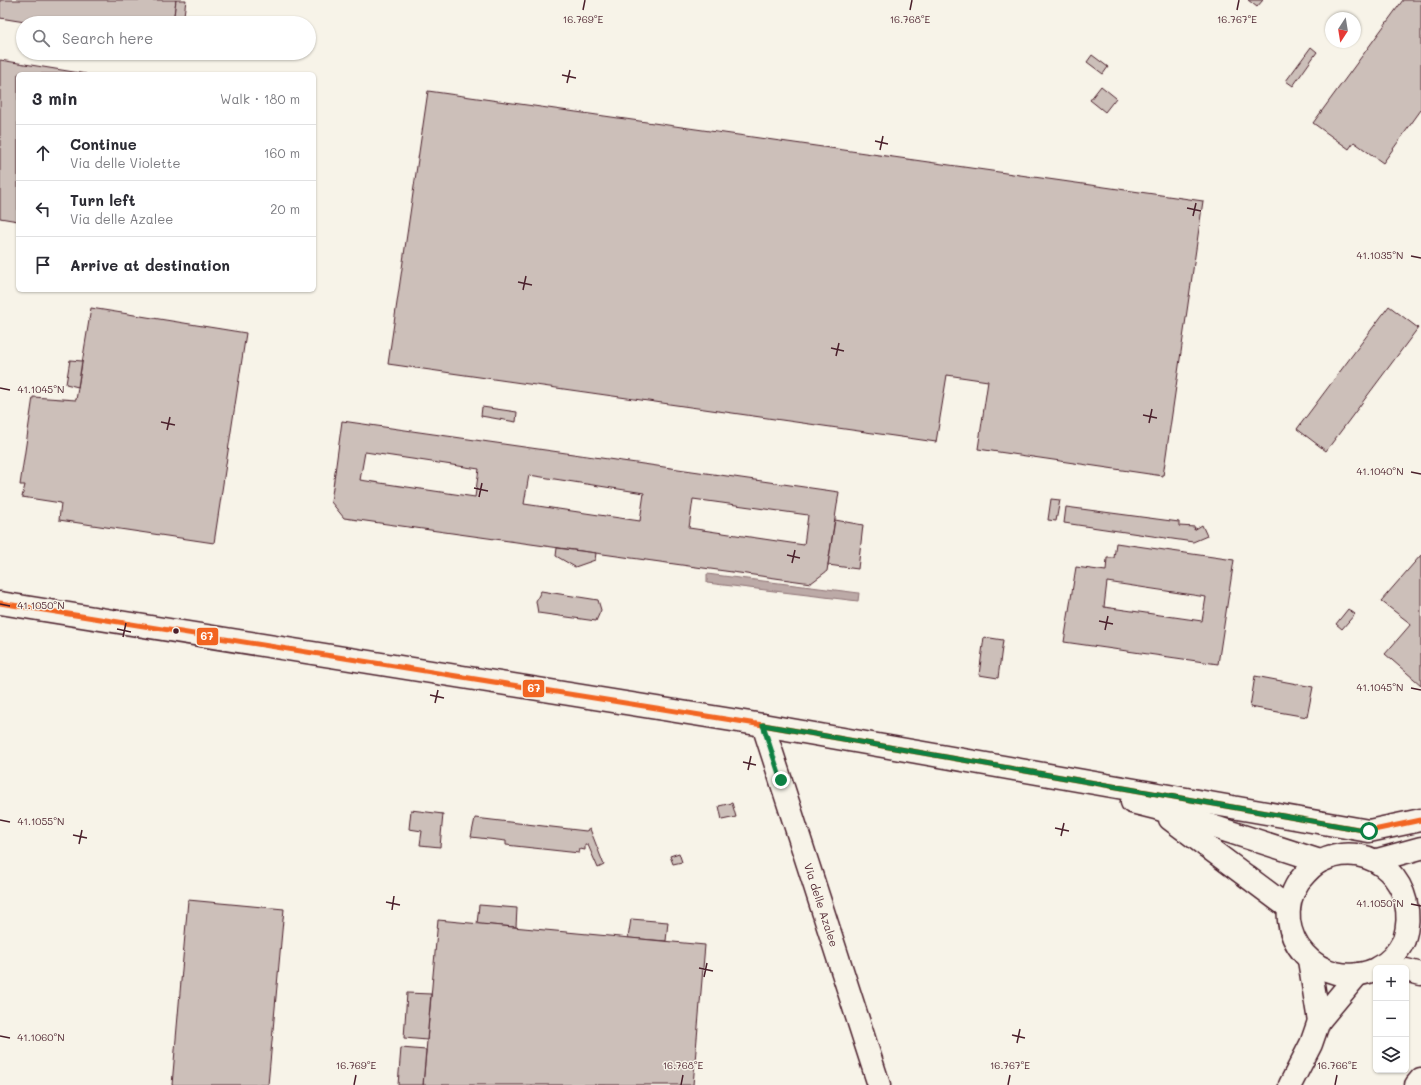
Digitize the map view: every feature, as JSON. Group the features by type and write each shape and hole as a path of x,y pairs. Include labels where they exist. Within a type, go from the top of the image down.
{"street":[{"path":"0,603 763,725 1369,831 1421,820"},
{"name":"Via delle Azalee","path":"763,725 879,1085"},
{"path":"974,762 1156,808 1320,861"},
{"path":"1156,808 1289,908"},
{"path":"1377,860 1421,848"},
{"path":"1373,970 1345,975 1325,970 1309,960 1297,945 1290,927 1289,908 1294,889 1305,873 1320,861 1338,855 1357,854 1377,860 1394,873 1404,887 1415,922 1400,950 1383,965"},
{"path":"1309,960 1319,1022"},
{"path":"1409,971 1421,974"},
{"path":"1290,1085 1311,1044 1319,1022 1373,974"},
{"path":"1416,1085 1421,1079"}],"shaded area":[{"path":"707,574 859,593 858,601 707,583"}],"building":[{"path":"0,0 176,0 174,16 16,16 16,21 0,18"},
{"path":"176,0 186,0 184,16 174,16"},
{"path":"1248,0 1263,0 1257,7"},
{"path":"1403,0 1421,0 1421,110 1383,163 1354,142 1349,149 1313,123"},
{"path":"1311,47 1317,52 1293,86 1286,81"},
{"path":"1092,55 1108,67 1103,74 1087,62"},
{"path":"0,60 74,72 16,72 16,221 0,218"},
{"path":"1101,86 1116,98 1105,112 1090,100"},
{"path":"428,91 1203,201 1163,476 978,449 988,381 947,375 936,442 388,364"},
{"path":"1389,306 1418,328 1326,451 1297,429"},
{"path":"91,308 246,333 214,543 59,520 61,503 22,497 25,485 20,485 33,397 76,400"},
{"path":"70,360 82,361 78,387 66,384"},
{"path":"482,407 517,412 516,422 481,416"},
{"path":"342,421 839,492 827,571 811,583 344,518 331,502","holes":["365,452 479,469 475,497 360,480","529,475 644,493 640,521 524,504","693,499 808,515 804,545 689,528"]},
{"path":"1051,499 1060,500 1056,521 1048,520"},
{"path":"1066,507 1179,522 1179,526 1195,527 1194,530 1202,525 1207,536 1193,542 1064,523"},
{"path":"835,520 863,525 858,569 828,565"},
{"path":"1116,543 1234,560 1218,664 1064,642 1076,567 1106,571 1107,558 1114,558","holes":["1107,582 1206,597 1202,621 1104,607"]},
{"path":"557,548 596,553 595,560 575,567 556,556"},
{"path":"1421,555 1421,685 1385,654 1411,624 1381,601"},
{"path":"541,591 598,600 601,610 596,621 538,613 536,601"},
{"path":"1348,609 1355,614 1342,629 1336,624"},
{"path":"984,637 1003,640 998,678 979,675"},
{"path":"1255,676 1313,687 1307,717 1250,707"},
{"path":"732,803 736,817 722,820 719,806"},
{"path":"411,810 443,814 440,847 420,845 422,831 409,829"},
{"path":"475,818 586,831 590,829 604,865 598,868 588,845 585,845 585,850 580,849 579,853 506,845 506,841 471,837"},
{"path":"679,853 682,862 673,864 670,856"},
{"path":"188,900 284,909 268,1085 172,1085"},
{"path":"479,905 517,908 516,927 477,924"},
{"path":"631,919 668,922 666,941 628,938"},
{"path":"438,920 705,945 693,1085 423,1085"},
{"path":"407,993 431,994 427,1040 404,1038"},
{"path":"401,1048 426,1050 423,1085 398,1085"}],"transit line":[{"name":"67","path":"0,603 763,725 1369,831 1421,820"}],"route":[{"path":"781,780 763,725 1369,831"}]}
